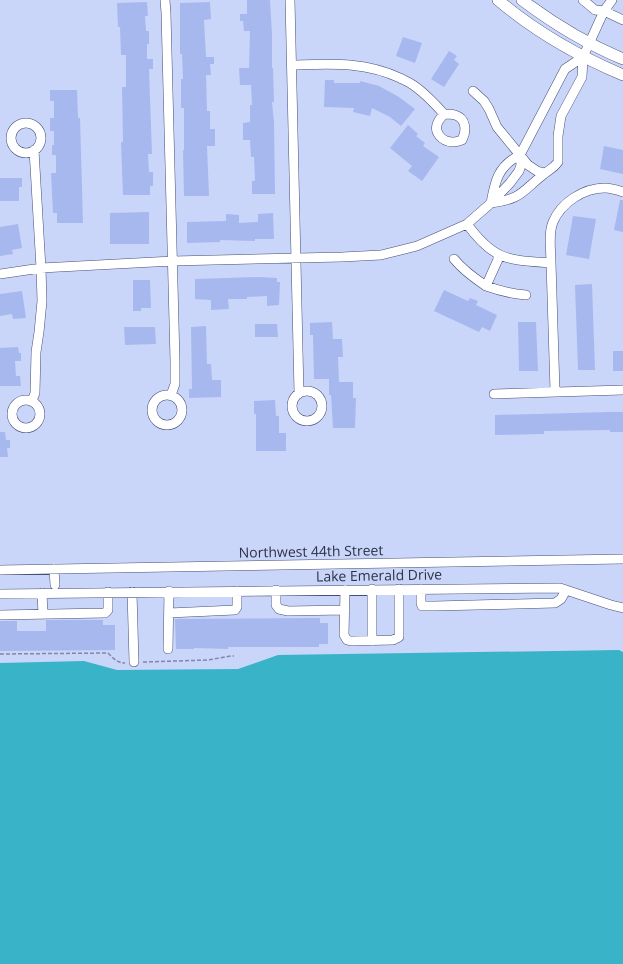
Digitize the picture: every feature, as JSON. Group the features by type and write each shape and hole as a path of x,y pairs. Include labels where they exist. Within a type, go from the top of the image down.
{"main road":[{"path":"498,0 538,31 583,57 623,75"},
{"path":"522,0 557,25 589,43 623,59"}],"street":[{"path":"165,0 173,261 175,384 171,395"},
{"path":"290,0 299,393"},
{"path":"583,0 595,10 604,11 623,20"},
{"path":"491,203 504,202 516,198 552,170 558,162 558,136 561,116 582,77 583,57 589,43 604,11 612,0"},
{"path":"491,203 495,182 501,170 520,155 565,69 583,57"},
{"path":"292,65 352,64 367,66 387,72 413,84 444,114"},
{"path":"473,91 484,101 497,127 511,142 528,165 545,174"},
{"path":"32,401 35,393 36,352 42,301 34,150"},
{"path":"0,274 41,268 173,261 342,257 381,254 416,246 468,224 510,183 519,171 521,165 520,155"},
{"path":"555,391 550,234 552,223 560,210 570,200 587,190 605,188 623,192"},
{"path":"468,224 478,238 488,248 504,258 551,263"},
{"path":"486,286 500,255"},
{"path":"454,259 474,278 486,286 514,294 526,295"},
{"path":"494,394 623,390"},
{"name":"Northwest 44th Street","path":"0,570 623,560"},
{"path":"54,569 54,585"},
{"name":"Lake Emerald Drive","path":"0,594 560,588 623,608"},
{"path":"372,589 372,641"},
{"path":"345,590 345,639 351,641 372,641 393,640 399,637 399,589"},
{"path":"421,589 422,606 555,603 561,599 566,590"},
{"path":"276,590 276,605 279,609 288,611 345,610"},
{"path":"168,649 169,591"},
{"path":"169,613 235,610 237,607 238,591"},
{"path":"0,615 105,613 108,610 108,592"},
{"path":"132,592 134,662"},
{"path":"42,593 42,614"}],"path":[{"path":"0,654 108,653 121,663 208,660 234,656"}],"shaded area":[{"path":"619,650 623,652 623,964 0,964 0,663 84,661 117,670 238,669 278,655"}],"building":[{"path":"247,0 270,0 274,102 272,102 274,122 275,194 252,194 252,181 255,181 254,157 251,157 250,140 243,140 243,123 250,122 250,105 252,105 251,85 240,85 239,68 249,68 250,31 244,31 243,21 240,21 240,14 247,14"},
{"path":"147,2 148,16 145,16 146,31 149,31 149,44 147,44 147,59 153,59 153,69 149,69 152,154 148,154 149,172 153,172 153,186 150,186 150,195 123,195 121,142 123,142 122,87 126,87 126,55 121,55 117,3"},
{"path":"210,2 211,19 204,20 206,57 214,57 214,64 210,64 211,75 206,75 207,111 210,111 210,129 215,129 215,146 207,146 209,196 184,196 184,108 181,108 181,79 183,79 182,54 180,54 180,3"},
{"path":"403,37 422,43 415,63 396,56"},
{"path":"449,51 457,56 454,60 459,64 444,87 431,79"},
{"path":"325,80 334,80 334,83 360,83 360,81 379,86 399,97 415,109 401,126 390,117 372,108 370,116 353,112 354,108 324,107"},
{"path":"50,90 77,90 78,118 80,118 83,223 57,223 57,213 53,213 51,173 56,173 56,155 52,155 54,131 50,131 50,118 54,118 54,101 50,101"},
{"path":"408,125 418,134 416,136 425,143 423,146 439,157 422,181 408,171 412,166 390,148"},
{"path":"604,146 623,150 623,174 600,169"},
{"path":"0,178 22,178 22,187 19,187 19,201 0,201"},
{"path":"620,200 623,200 623,232 614,230"},
{"path":"149,212 149,244 110,244 110,213"},
{"path":"273,213 274,239 255,239 255,241 220,240 220,242 187,243 187,222 226,221 226,214 239,215 239,223 258,222 258,214"},
{"path":"573,216 596,219 589,259 566,255"},
{"path":"18,224 22,248 12,250 13,254 0,256 0,227"},
{"path":"260,277 277,278 277,282 280,282 279,305 267,306 267,296 247,297 247,299 228,299 229,309 211,310 211,300 195,299 195,279"},
{"path":"133,280 150,280 151,308 141,308 141,311 133,311"},
{"path":"592,284 595,370 578,370 575,285"},
{"path":"444,290 468,301 470,298 478,301 476,305 497,315 490,331 482,327 479,332 434,311"},
{"path":"22,291 26,318 13,319 12,314 0,316 0,294"},
{"path":"332,322 333,339 342,339 343,357 338,357 339,382 353,382 353,398 356,398 355,428 333,428 331,395 329,395 329,379 314,379 313,335 310,335 310,323"},
{"path":"518,322 536,322 538,371 519,371"},
{"path":"255,324 277,324 278,337 255,337"},
{"path":"206,326 207,364 211,364 212,380 221,380 221,397 189,398 189,389 192,389 191,327"},
{"path":"124,327 155,327 156,344 125,345"},
{"path":"18,347 19,353 21,353 21,361 15,361 16,376 20,376 21,386 0,386 0,348"},
{"path":"613,351 623,351 623,371 613,371"},
{"path":"275,400 276,416 279,416 279,433 286,433 286,451 256,451 256,414 254,414 254,401"},
{"path":"623,412 623,432 610,432 610,430 544,431 544,434 495,435 495,415"},
{"path":"0,432 5,432 6,440 10,440 10,448 7,448 8,457 0,457"},
{"path":"320,618 320,623 328,623 328,644 319,644 319,647 228,647 228,649 176,649 175,619"},
{"path":"46,620 103,620 103,625 115,625 115,650 0,651 0,621 17,621 17,631 46,631"}]}
